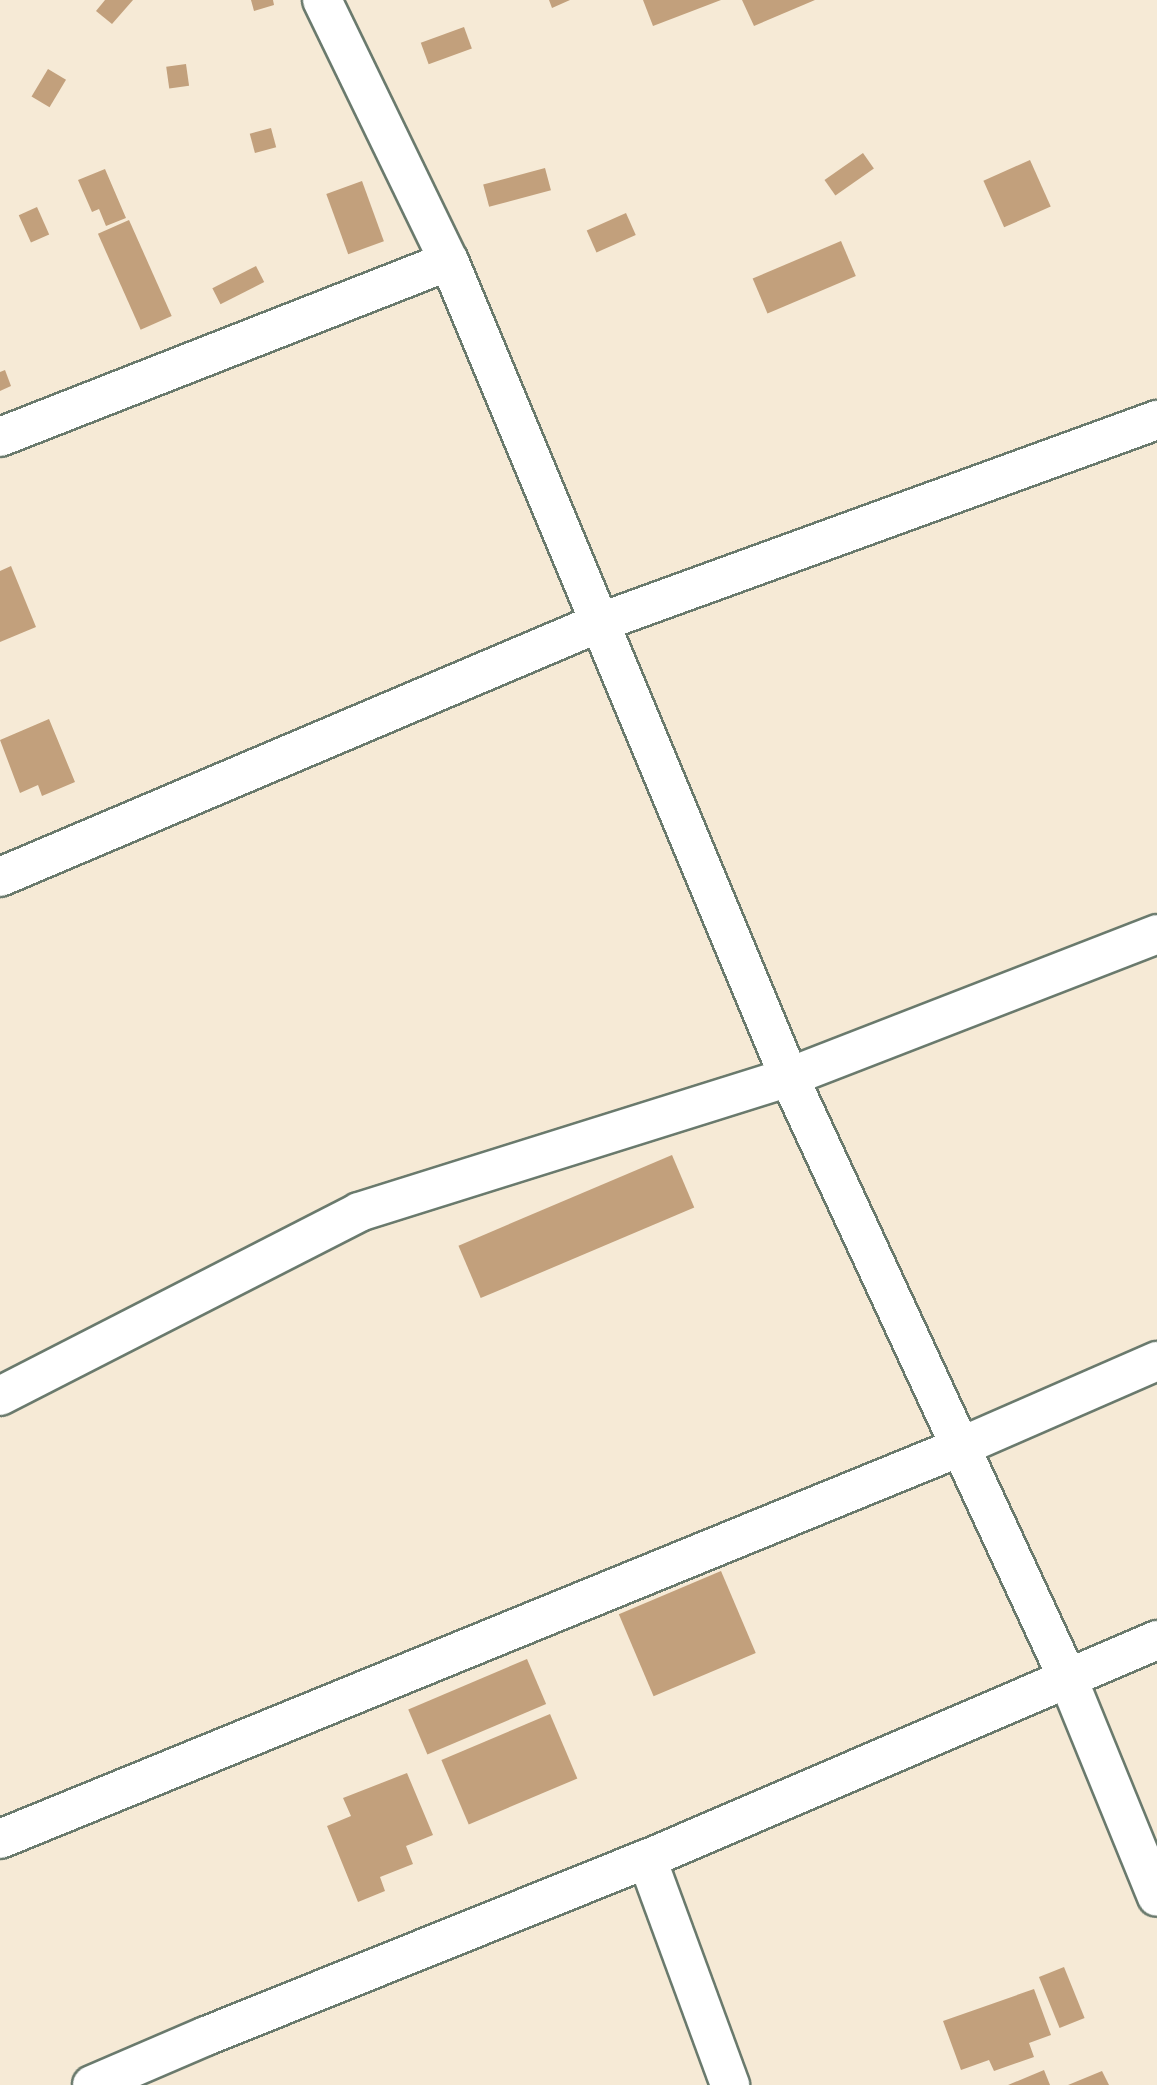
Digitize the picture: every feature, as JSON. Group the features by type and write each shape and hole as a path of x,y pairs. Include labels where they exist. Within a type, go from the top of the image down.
{"street":[{"path":"323,0 449,261 789,1077 1068,1679 1157,1897"},
{"path":"0,437 449,261"},
{"path":"0,877 601,622 1157,421"},
{"path":"0,1396 359,1212 789,1077 1157,934"},
{"path":"0,1839 960,1447 1157,1361"},
{"path":"92,2085 647,1859 1157,1640"},
{"path":"647,1859 730,2085"}],"building":[{"path":"105,0 133,0 112,24 96,11"},
{"path":"251,0 273,0 274,5 254,11"},
{"path":"549,0 570,0 552,8"},
{"path":"643,0 721,0 653,26"},
{"path":"742,0 815,0 754,26"},
{"path":"464,27 472,49 429,64 421,43"},
{"path":"186,64 189,86 169,89 166,67"},
{"path":"48,69 66,80 50,107 32,96"},
{"path":"271,128 276,147 255,153 250,134"},
{"path":"863,153 874,169 835,196 824,180"},
{"path":"1030,160 1051,207 1004,227 983,181"},
{"path":"545,168 551,190 489,207 483,185"},
{"path":"105,169 126,218 106,226 99,209 92,212 78,180"},
{"path":"362,181 384,241 348,254 326,194"},
{"path":"37,207 49,234 31,243 19,215"},
{"path":"626,213 636,235 596,252 587,230"},
{"path":"129,220 172,316 141,330 98,234"},
{"path":"841,241 856,276 767,313 753,279"},
{"path":"256,266 264,282 221,304 212,288"},
{"path":"5,370 11,386 0,391 0,372"},
{"path":"11,566 36,627 0,642 0,571"},
{"path":"49,719 75,782 42,796 38,785 20,793 0,740"},
{"path":"672,1155 694,1207 481,1298 458,1246"},
{"path":"721,1571 756,1653 654,1696 619,1614"},
{"path":"527,1659 546,1704 427,1755 408,1709"},
{"path":"550,1714 577,1778 469,1825 441,1760"},
{"path":"407,1773 433,1835 406,1846 413,1864 380,1877 385,1891 358,1902 327,1826 351,1816 343,1798"},
{"path":"1064,1967 1085,2018 1060,2028 1039,1977"},
{"path":"1034,1989 1051,2035 1029,2043 1034,2057 994,2071 989,2060 961,2070 943,2021"},
{"path":"1044,2070 1050,2085 1008,2085"},
{"path":"1102,2071 1109,2085 1068,2085"}]}
